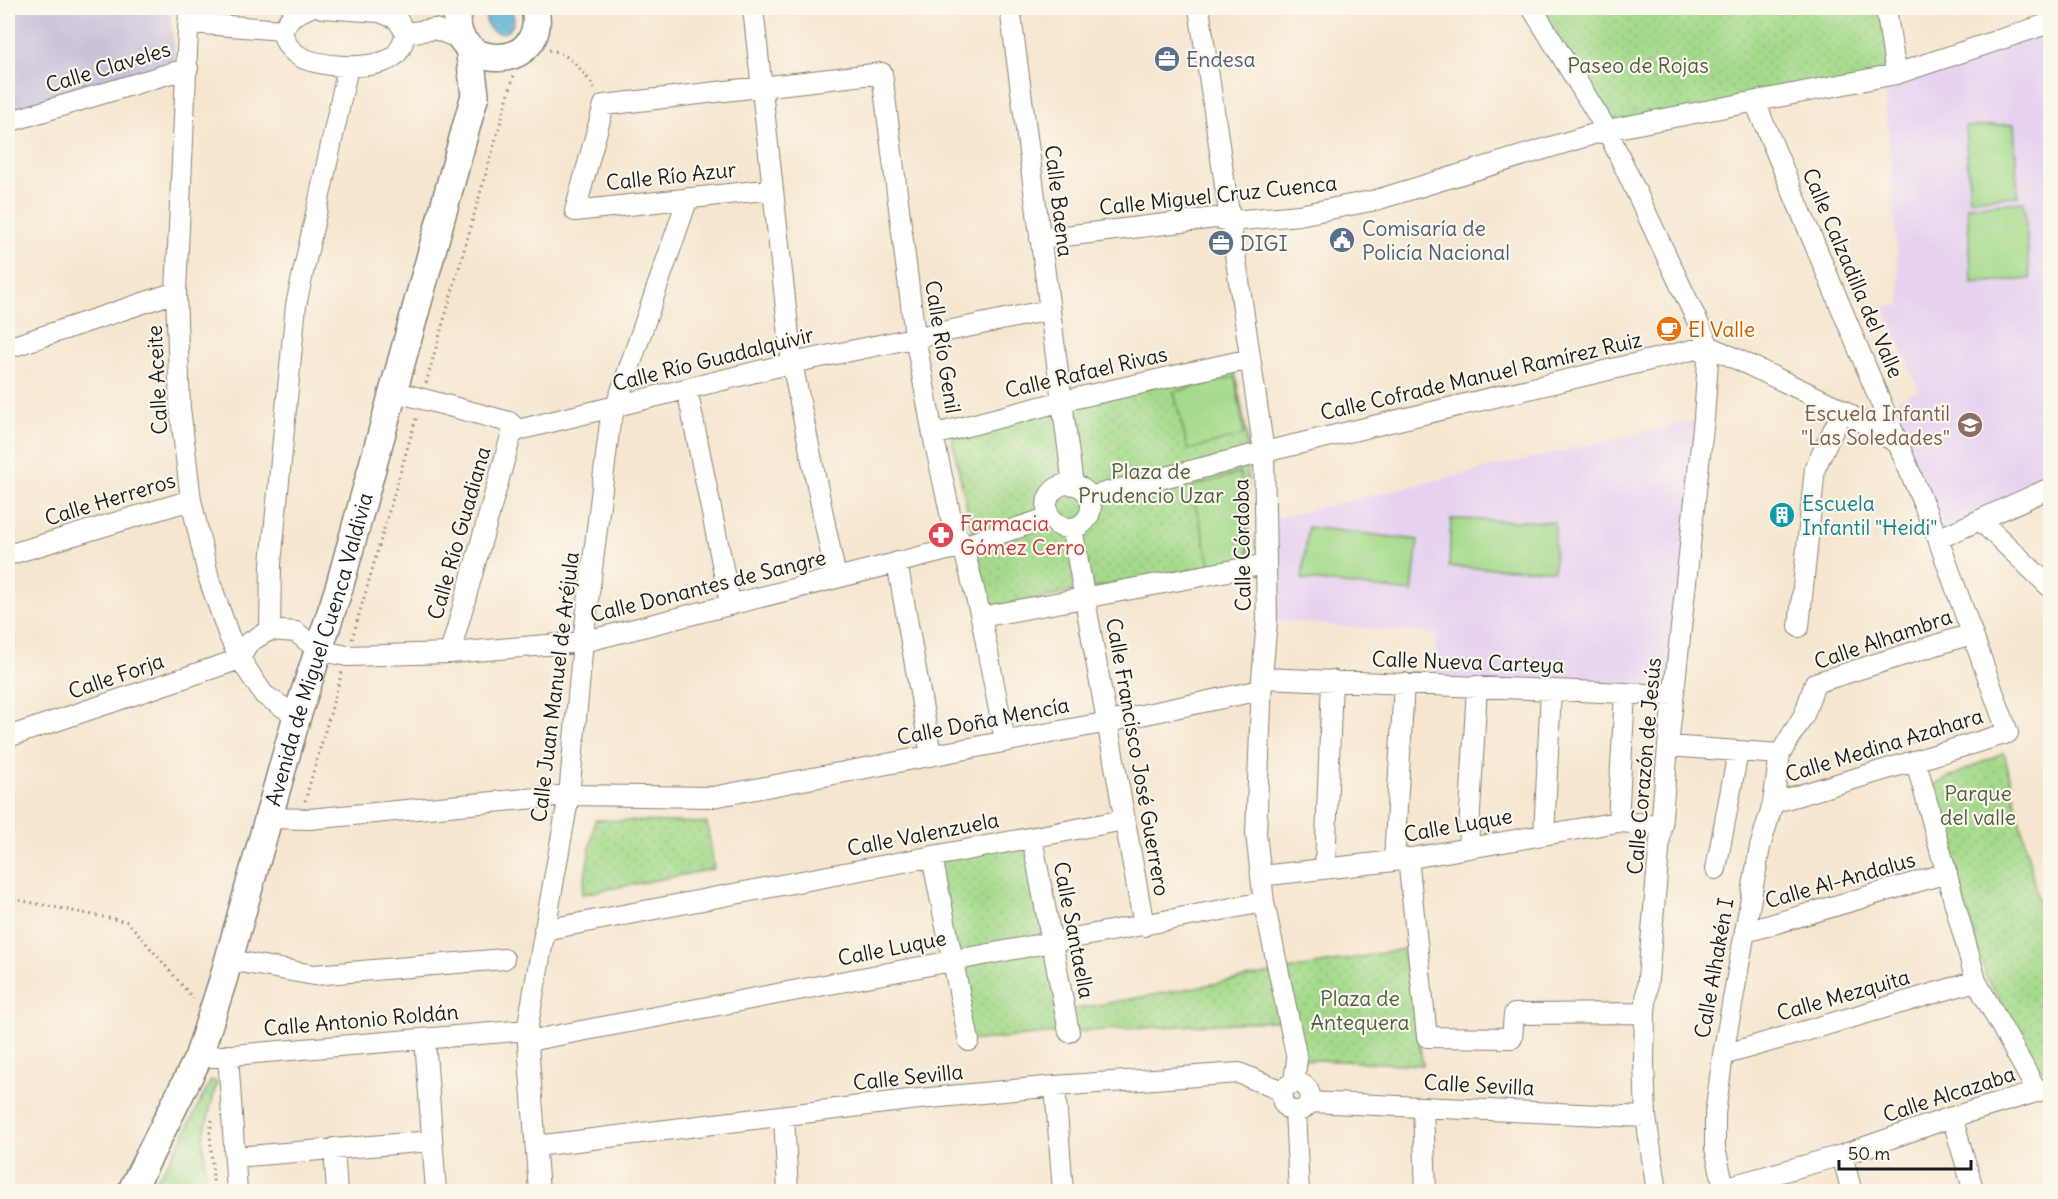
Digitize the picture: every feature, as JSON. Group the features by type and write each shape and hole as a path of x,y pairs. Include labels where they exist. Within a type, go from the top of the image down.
{"street":[{"path":"309,8 292,16 282,30 284,42 297,55 324,63 348,67 374,64 392,58 401,48 406,33"},
{"path":"322,8 380,12 397,19 406,33"},
{"name":"Avenida de Miguel Cuenca Valdivia","path":"475,95 557,8"},
{"path":"753,8 792,363 836,578"},
{"name":"Calle Baena","path":"1010,8 1073,485"},
{"name":"Calle Córdoba","path":"1199,8 1264,452 1267,620 1261,684 1256,834 1264,902 1297,1059 1288,1087"},
{"path":"1532,8 1607,130 1709,346 1843,410 1898,443"},
{"path":"1886,8 1896,74"},
{"path":"406,33 435,29 459,10"},
{"name":"Avenida de Miguel Cuenca Valdivia","path":"131,1191 198,1058 229,960 297,716 339,588 475,95 466,43 458,22 459,10"},
{"path":"190,15 282,30"},
{"name":"Calle Aceite","path":"190,15 176,292 180,408 191,500 209,579 229,636 240,659 264,694 297,716"},
{"path":"1607,130 1896,74 2050,23"},
{"path":"435,29 466,43 486,57 523,44"},
{"path":"270,630 271,564 296,304 348,67"},
{"name":"Calle Claveles","path":"8,122 188,68"},
{"name":"Calle Río Genil","path":"762,86 882,73 915,336 933,435 954,531 963,546 981,617 1005,741"},
{"path":"604,105 762,86"},
{"name":"Calle Calzadilla del Valle","path":"1755,102 1938,539 2008,733"},
{"name":"Calle Río Azur","path":"604,105 575,211 773,189"},
{"name":"Calle Miguel Cruz Cuenca","path":"1040,240 1215,218 1231,221 1299,215 1376,200 1607,130"},
{"name":"Calle Juan Manuel de Aréjula","path":"539,1191 528,1036 544,930 569,795 583,642 610,423 688,198"},
{"path":"8,348 176,292"},
{"name":"Calle Río Guadalquivir","path":"518,430 616,408 792,363 1049,310"},
{"name":"Calle Cofrade Manuel Ramírez Ruiz","path":"1264,452 1709,346"},
{"name":"Calle Corazón de Jesús","path":"1657,1191 1646,1117 1645,1013 1668,746 1704,418 1709,346"},
{"name":"Calle Rafael Rivas","path":"933,435 1063,401 1250,359"},
{"path":"687,389 730,603"},
{"path":"393,391 509,422 518,430"},
{"path":"1799,627 1815,468 1843,410"},
{"name":"Calle Río Guadiana","path":"450,653 511,436 518,430"},
{"path":"1089,497 1264,452"},
{"path":"1073,485 1085,491 1089,497 1091,510 1088,517 1078,526 1072,528 1059,526 1050,517 1048,503 1054,491 1059,487 1073,485"},
{"path":"1938,539 2050,488"},
{"name":"Calle Herreros","path":"8,555 191,500"},
{"name":"Calle Donantes de Sangre","path":"318,650 347,656 450,653 583,642 730,603 963,546 1050,517"},
{"path":"1981,521 2050,587"},
{"name":"Calle Francisco José Guerrero","path":"1072,528 1144,926"},
{"path":"897,562 931,756"},
{"path":"981,617 1266,564"},
{"path":"240,659 248,643 270,630 296,632 318,650"},
{"name":"Calle Alhambra","path":"1780,754 1804,715 1815,683 1971,634"},
{"name":"Calle Forja","path":"8,737 240,659"},
{"path":"1325,868 1332,680"},
{"name":"Calle Nueva Carteya","path":"1261,684 1332,680 1673,695"},
{"path":"1404,683 1401,859 1426,1037 1512,1038 1514,1014 1645,1013"},
{"name":"Calle Doña Mencía","path":"270,818 309,819 569,795 713,796 1108,722 1261,684"},
{"path":"1468,848 1476,686"},
{"path":"1544,835 1551,690"},
{"path":"1618,822 1625,693"},
{"name":"Calle Medina Azahara","path":"1773,803 2008,733"},
{"path":"1668,746 1780,754"},
{"path":"1716,869 1738,752"},
{"name":"Calle Alhakén I","path":"1725,1190 1715,1148 1715,1114 1723,1055 1760,847 1773,803 1780,754"},
{"path":"1916,762 1976,981 2044,1090"},
{"name":"Calle Valenzuela","path":"544,930 1124,820"},
{"name":"Calle Luque","path":"1261,876 1401,859 1618,822 1662,825"},
{"name":"Calle Santaella","path":"1032,838 1069,1032"},
{"path":"932,857 969,1041"},
{"name":"Calle Al-Andalus","path":"1746,932 1947,873"},
{"name":"Calle Luque","path":"528,1036 953,961 1264,902"},
{"path":"229,960 314,975 504,959"},
{"name":"Calle Mezquita","path":"1723,1055 1976,981"},
{"name":"Calle Antonio Roldán","path":"198,1058 425,1039 528,1036"},
{"path":"425,1039 436,1191"},
{"path":"228,1055 237,1191"},
{"name":"Calle Sevilla","path":"536,1146 1055,1086 1239,1073 1288,1087"},
{"path":"1055,1086 1063,1191"},
{"path":"1288,1087 1283,1104 1302,1107 1299,1191"},
{"name":"Calle Alcazaba","path":"1725,1190 2044,1090"},
{"name":"Calle Sevilla","path":"1302,1107 1422,1107 1646,1117"},
{"path":"1422,1107 1426,1191"},
{"path":"784,1116 788,1191"},
{"path":"1952,1117 1974,1191"},
{"path":"235,1157 432,1141"},
{"path":"334,1148 337,1191"},
{"path":"1842,1155 1852,1191"}],"path":[{"path":"300,817 523,44 560,51 590,81 604,105"},
{"path":"8,898 128,922 211,1019"}],"shaded area":[{"path":"8,8 170,8 175,62 8,113"},
{"path":"2050,23 2050,488 1938,539 1882,406 1919,390 1883,307 1901,305 1884,76"},
{"path":"1704,418 1673,695 1433,685 1437,634 1267,620 1267,520"}],"green space":[{"name":"Paseo de Rojas","path":"1532,8 1886,8 1896,74 1607,130"},
{"path":"2014,124 2018,196 1970,199 1965,127"},
{"path":"2024,202 2030,279 1972,283 1967,206"},
{"name":"Plaza de Prudencio Uzar","path":"1234,367 1247,436 1249,559 989,608 951,435"},
{"path":"1235,377 1244,435 1188,450 1174,392"},
{"path":"1240,473 1249,559 1211,567 1191,487"},
{"path":"1451,519 1555,522 1554,570 1449,567"},
{"path":"1308,527 1418,540 1412,592 1302,579"},
{"name":"Parque del valle","path":"2004,752 2038,900 2050,940 2050,1069 2041,1071 1986,977 1933,785"},
{"path":"595,820 707,823 714,869 582,894"},
{"name":"Plaza de Antequera","path":"1032,838 1065,1011 1403,949 1423,1065 1297,1059 1289,1020 1069,1032 969,1041 932,857"},
{"path":"211,1080 217,1082 203,1138 207,1191 150,1191 182,1139"}],"water":[{"path":"500,5 510,9 514,19 510,29 500,33 490,29 486,19 490,9"}],"place":[{"name":"Endesa","path":"1167,59"},
{"name":"Comisaría de Policía Nacional","path":"1342,240"},
{"name":"DIGI","path":"1221,243"},
{"name":"El Valle","path":"1669,329"},
{"name":"Escuela Infantil \"Las Soledades\"","path":"1970,425"},
{"name":"Escuela Infantil \"Heidi\"","path":"1782,515"},
{"name":"Farmacia Gómez Cerro","path":"941,535"}]}
